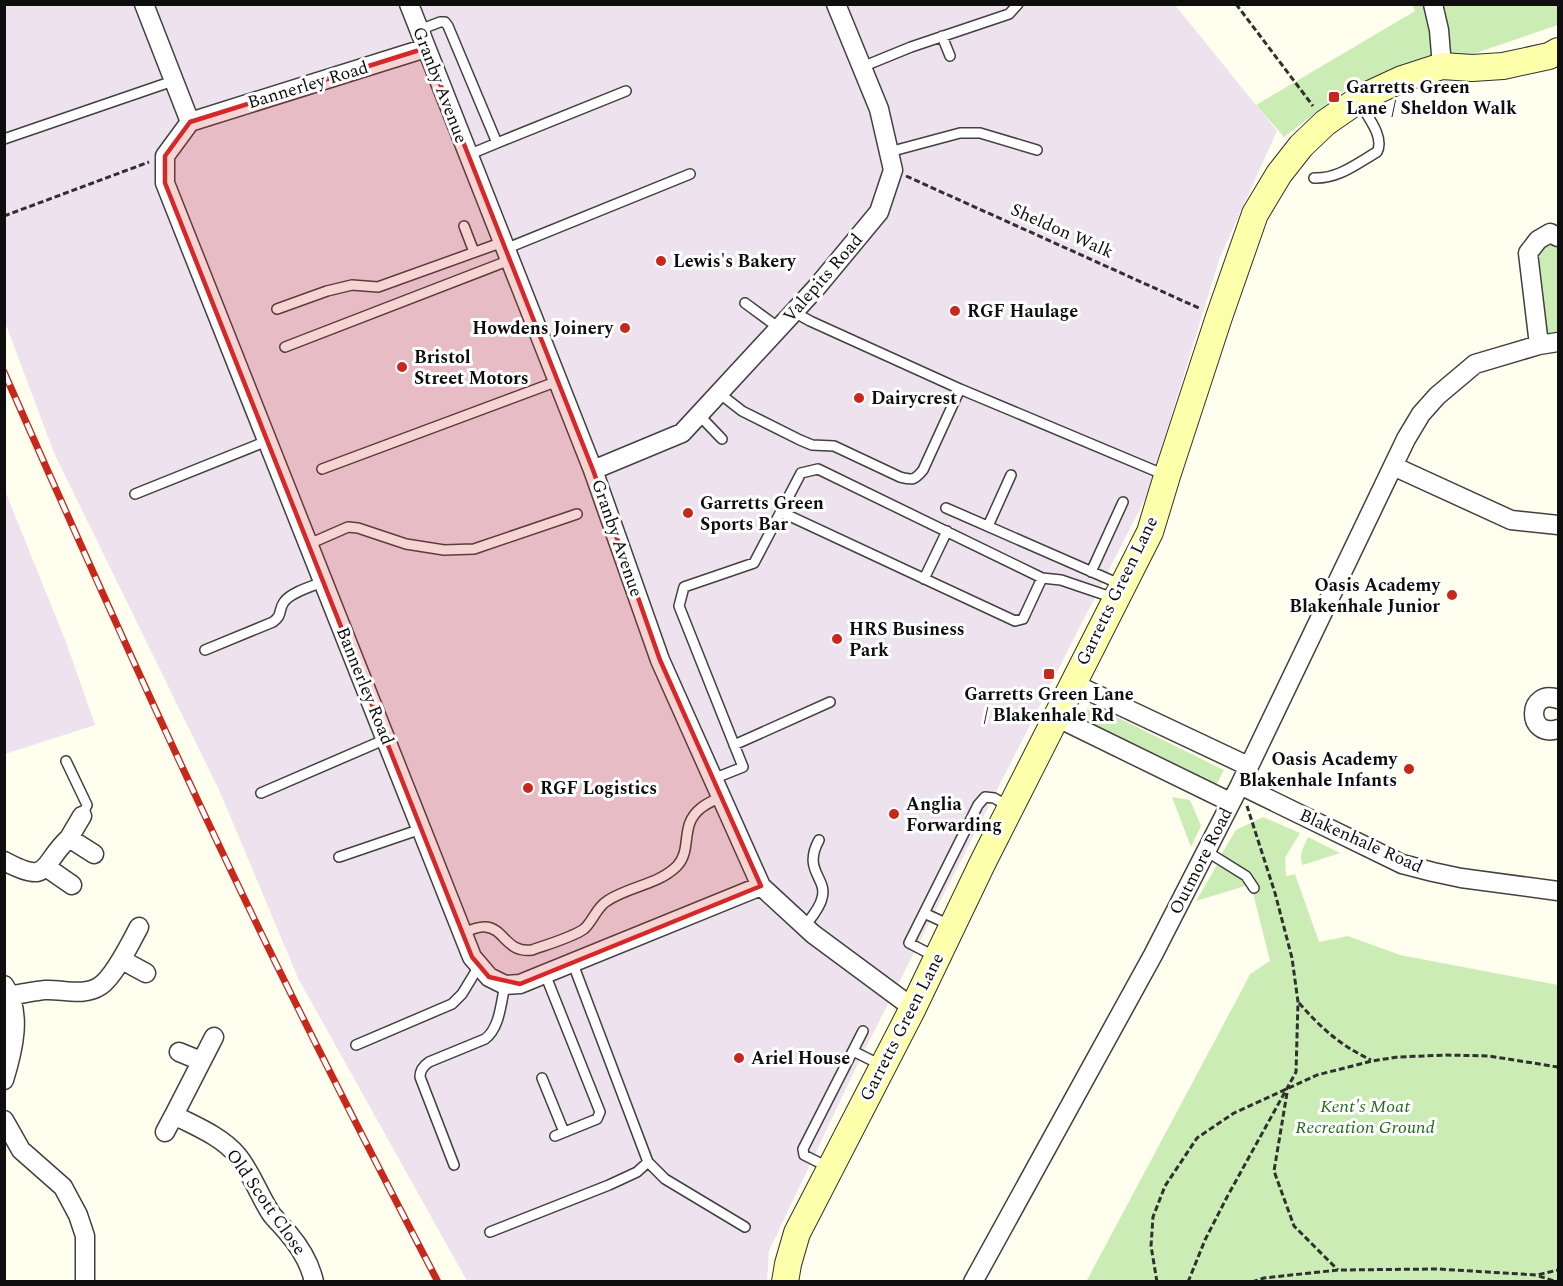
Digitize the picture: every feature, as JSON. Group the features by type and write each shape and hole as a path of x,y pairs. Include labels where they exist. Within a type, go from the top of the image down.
{"street":[{"path":"144,4 190,122 165,156"},
{"name":"Granby Avenue","path":"409,4 593,470 660,660 761,886 805,926 913,1008"},
{"path":"836,4 879,109 893,170"},
{"path":"1433,4 1439,30 1442,66"},
{"name":"Bannerley Road","path":"190,122 426,48"},
{"name":"Garretts Green Lane","path":"785,1281 797,1233 913,1008 1010,807 1150,532 1219,317 1255,214 1279,174 1301,146 1324,123 1358,100 1402,79 1442,66 1473,68 1503,66 1549,56 1558,51"},
{"name":"Bannerley Road","path":"165,156 165,183 472,957 489,977 505,985"},
{"name":"Valepits Road","path":"593,470 682,434 816,288 879,212 893,170"},
{"path":"1539,345 1528,253 1538,240 1550,233 1558,237"},
{"name":"Outmore Road","path":"973,1281 1153,955 1240,785 1406,439 1421,414 1437,396 1475,364 1539,345 1558,342"},
{"path":"1393,466 1511,520 1558,525"},
{"path":"1072,683 1248,766"},
{"path":"1558,699 1552,697 1542,699 1538,703 1534,718 1541,728 1558,729"},
{"path":"1056,717 1230,802"},
{"name":"Blakenhale Road","path":"1240,785 1402,864 1461,878 1558,891"},
{"path":"4,861 30,873 39,872 46,867 69,838 82,816"},
{"path":"69,838 94,854"},
{"path":"46,867 72,885"},
{"path":"505,985 520,984 573,964 761,886"},
{"path":"4,1080 13,1051 15,1021 8,990 60,990 77,993 90,991 102,985 122,960 139,927"},
{"path":"122,960 146,973"},
{"path":"165,1132 214,1037"},
{"path":"179,1052 201,1061"},
{"name":"Old Scott Close","path":"174,1114 221,1141 236,1154 252,1177 273,1216 304,1255 314,1281"},
{"path":"4,1120 21,1150 63,1187 78,1215 85,1236 85,1281"}],"lane":[{"path":"862,67 911,47 1009,14 1018,4"},
{"path":"419,30 440,22 445,22 448,26 497,143"},
{"path":"942,36 950,56"},
{"path":"4,139 173,81"},
{"path":"468,155 626,91"},
{"path":"1314,178 1337,176 1377,152 1380,145 1379,136 1358,100"},
{"path":"889,152 960,133 980,133 1036,150"},
{"path":"285,347 506,250 690,174"},
{"path":"464,226 474,252"},
{"path":"277,309 327,291 352,285 378,287 474,252 506,250"},
{"path":"745,303 779,328"},
{"path":"794,312 960,389 1167,476"},
{"path":"322,469 558,381"},
{"path":"719,393 742,411 812,445 834,447 911,480 923,471 960,389"},
{"path":"699,415 722,439"},
{"path":"135,494 267,441"},
{"path":"713,779 742,766 679,606 684,587 754,563 801,473 818,469 1042,578 1119,592"},
{"path":"988,526 1011,475"},
{"path":"1091,572 1123,502"},
{"path":"946,508 1091,572 1119,592"},
{"path":"781,512 1015,621 1023,619 1042,578"},
{"path":"309,544 348,527 358,528 406,544 444,550 474,549 577,514"},
{"path":"924,579 947,531"},
{"path":"205,650 273,622 279,618 281,607 290,596 323,582"},
{"path":"734,744 830,702"},
{"path":"261,793 386,739"},
{"path":"66,760 87,805 82,816"},
{"path":"463,933 487,927 496,931 516,949 524,951 582,931 604,902 666,875 678,865 684,855 687,829 692,817 701,808 721,797"},
{"path":"937,958 909,942 978,805 985,797 994,798 1010,807"},
{"path":"339,857 421,829"},
{"path":"805,926 823,897 822,886 814,870 812,857 819,840"},
{"path":"1206,851 1246,876 1254,888"},
{"path":"924,913 952,926"},
{"path":"573,964 648,1162 665,1179 744,1227"},
{"path":"356,1045 452,1004 462,994 479,966"},
{"path":"542,1078 560,1134 597,1119 600,1112 545,974"},
{"path":"454,1165 420,1072 429,1062 492,1034 505,985"},
{"path":"831,1168 804,1155 803,1149 863,1031"},
{"path":"853,1052 883,1066"},
{"path":"490,1232 609,1185 637,1172 648,1162"}],"path":[{"path":"1236,4 1324,123"},
{"path":"4,216 165,156"},
{"name":"Sheldon Walk","path":"893,170 1219,317"},
{"path":"1188,1281 1223,1205 1296,1072 1298,1002 1292,958 1278,904 1240,785"},
{"path":"1298,1002 1336,1040 1372,1061"},
{"path":"1156,1281 1151,1246 1153,1217 1165,1186 1197,1138 1234,1113 1317,1075 1372,1061 1446,1055 1490,1056 1558,1067"},
{"path":"1288,1088 1274,1172 1294,1226 1338,1270"},
{"path":"1252,1281 1338,1270 1438,1269 1537,1275 1557,1281"},
{"path":"1537,1275 1558,1270"}],"highlighted area":[{"path":"426,48 593,470 660,660 761,886 520,984 489,977 472,957 165,183 165,156 190,122"}],"shaded area":[{"path":"5,5 1175,5 1277,131 1220,257 1147,495 860,1059 769,1251 767,1281 467,1281 298,978 220,792 54,453 5,322"},
{"path":"5,491 66,642 95,725 5,754"}],"green space":[{"path":"1557,4 1558,25 1470,55 1417,61 1344,91 1284,137 1256,105 1415,11 1412,5"},
{"path":"1558,237 1558,342 1539,345 1531,271 1538,240"},
{"path":"1090,704 1224,770 1215,787 1081,722"},
{"path":"1172,797 1190,800 1201,826 1191,847"},
{"name":"Kent's Moat Recreation Ground","path":"1263,817 1300,833 1285,858 1286,876 1295,874 1319,942 1348,936 1400,955 1558,985 1558,1281 1086,1282 1250,974 1270,961 1252,889 1253,878 1221,855 1236,830"},
{"path":"1308,837 1340,853 1303,865 1301,854"},
{"path":"1217,865 1243,881 1245,886 1196,901"}],"railway":[{"path":"4,372 118,627 235,879 438,1282"}],"place":[{"name":"Garretts Green Lane / Sheldon Walk","path":"1334,97"},
{"name":"Lewis's Bakery","path":"661,261"},
{"name":"RGF Haulage","path":"955,311"},
{"name":"Howdens Joinery","path":"625,328"},
{"name":"Bristol Street Motors","path":"402,367"},
{"name":"Dairycrest","path":"859,398"},
{"name":"Garretts Green Sports Bar","path":"688,513"},
{"name":"Oasis Academy Blakenhale Junior","path":"1452,595"},
{"name":"HRS Business Park","path":"837,639"},
{"name":"Garretts Green Lane / Blakenhale Rd","path":"1049,674"},
{"name":"Oasis Academy Blakenhale Infants","path":"1409,769"},
{"name":"RGF Logistics","path":"528,788"},
{"name":"Anglia Forwarding","path":"894,814"},
{"name":"Ariel House","path":"739,1058"}]}
